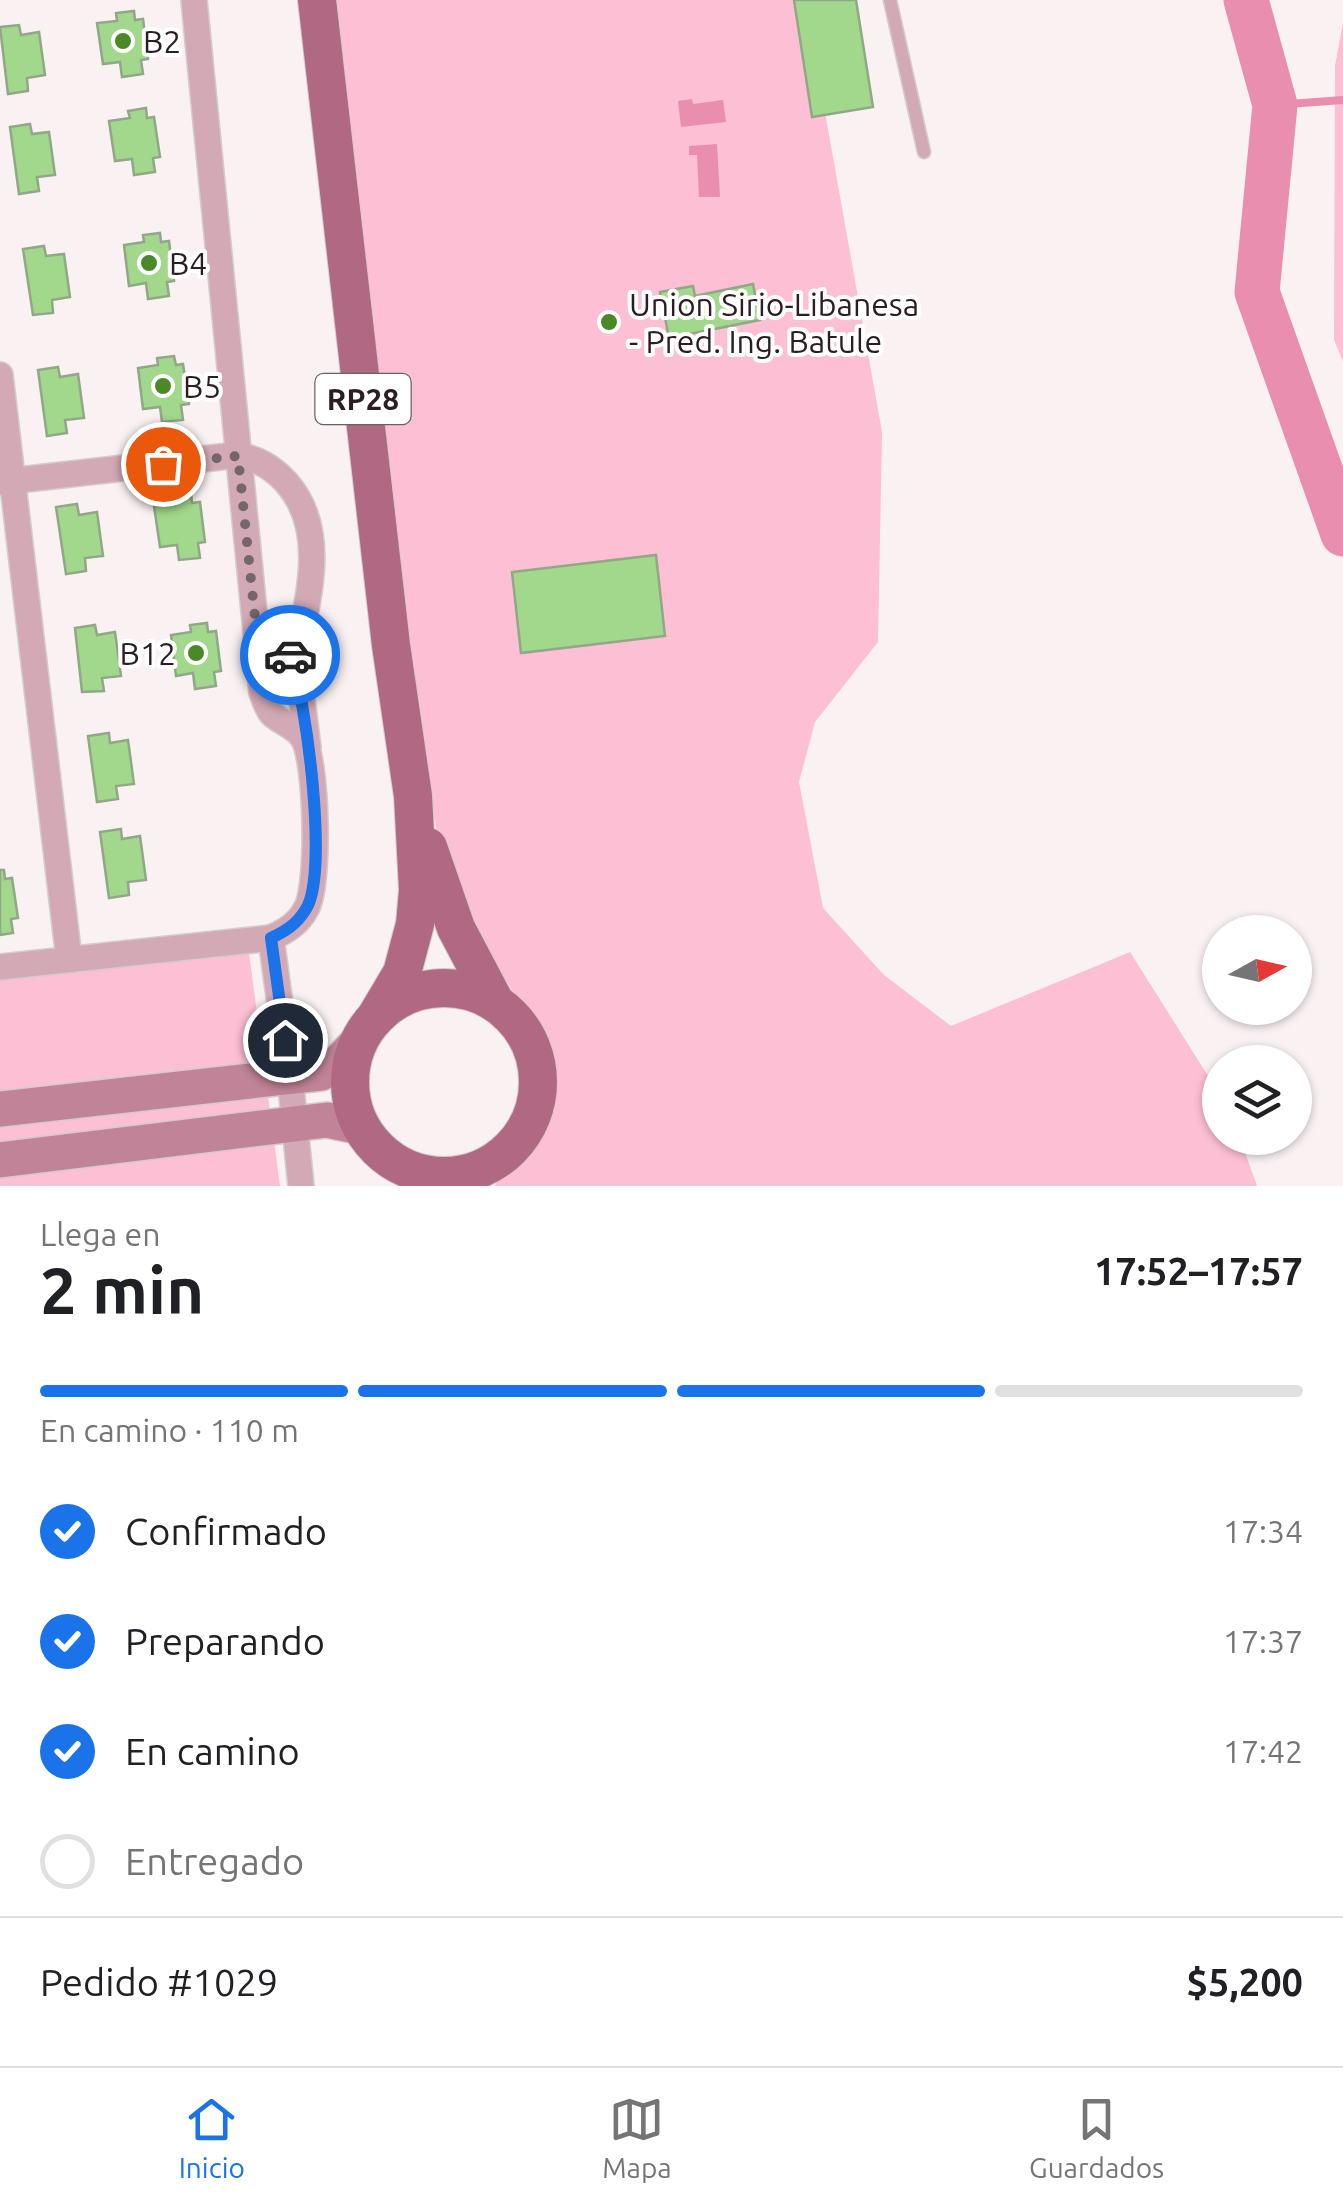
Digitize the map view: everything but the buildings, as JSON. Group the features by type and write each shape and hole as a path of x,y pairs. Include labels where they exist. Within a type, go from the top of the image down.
{"main road":[{"name":"RP28","path":"317,0 391,645 414,796 418,890 416,924 402,972 368,1028 350,1070 351,1100 361,1127 377,1150 404,1176 491,1173 520,1139 534,1111 538,1080 533,1050 518,1023 495,1002 456,928 414,796"},
{"path":"0,1109 321,1072 339,1062 403,996 434,988 466,990 495,1002"},
{"path":"0,1160 294,1123 327,1120 361,1127"}],"street":[{"path":"194,0 262,693 270,712 302,734 308,747"},
{"path":"0,375 6,481 69,959"},
{"path":"6,481 238,456 254,458 275,471 302,504 312,549 311,586 294,664"},
{"path":"0,966 271,938 290,929 307,908 314,889 316,847 308,747 294,664 279,640 256,628"},
{"path":"271,938 301,1186"}],"lane":[{"path":"890,0 924,152"}],"shaded area":[{"path":"336,0 805,0 882,432 878,642 815,722 799,782 823,908 884,975 951,1026 1130,952 1202,1066 1202,1155 1246,1155 1257,1186 495,1186 545,1113 551,1070 539,1032 458,900 436,827 409,674"},
{"path":"1343,23 1343,361 1334,340 1335,66"},
{"path":"692,99 693,104 723,100 726,122 681,127 678,101"},
{"path":"717,144 720,197 699,197 697,155 689,155 689,146"},
{"path":"249,953 280,1186 0,1186 0,980"}],"waterway":[{"path":"1246,0 1275,105 1257,292 1343,534"},
{"path":"1275,105 1343,100"}],"way so far":[{"path":"163,464 238,456 256,628 279,640 290,655"}],"place":[{"name":"B2","path":"123,41"},
{"name":"B4","path":"149,263"},
{"name":"Union Sirio-Libanesa - Pred. Ing. Batule","path":"609,322"},
{"name":"B5","path":"163,386"},
{"name":"B12","path":"196,653"}],"route":[{"path":"285,1040 271,938 290,929 307,908 314,889 316,847 308,747 290,655"}]}
